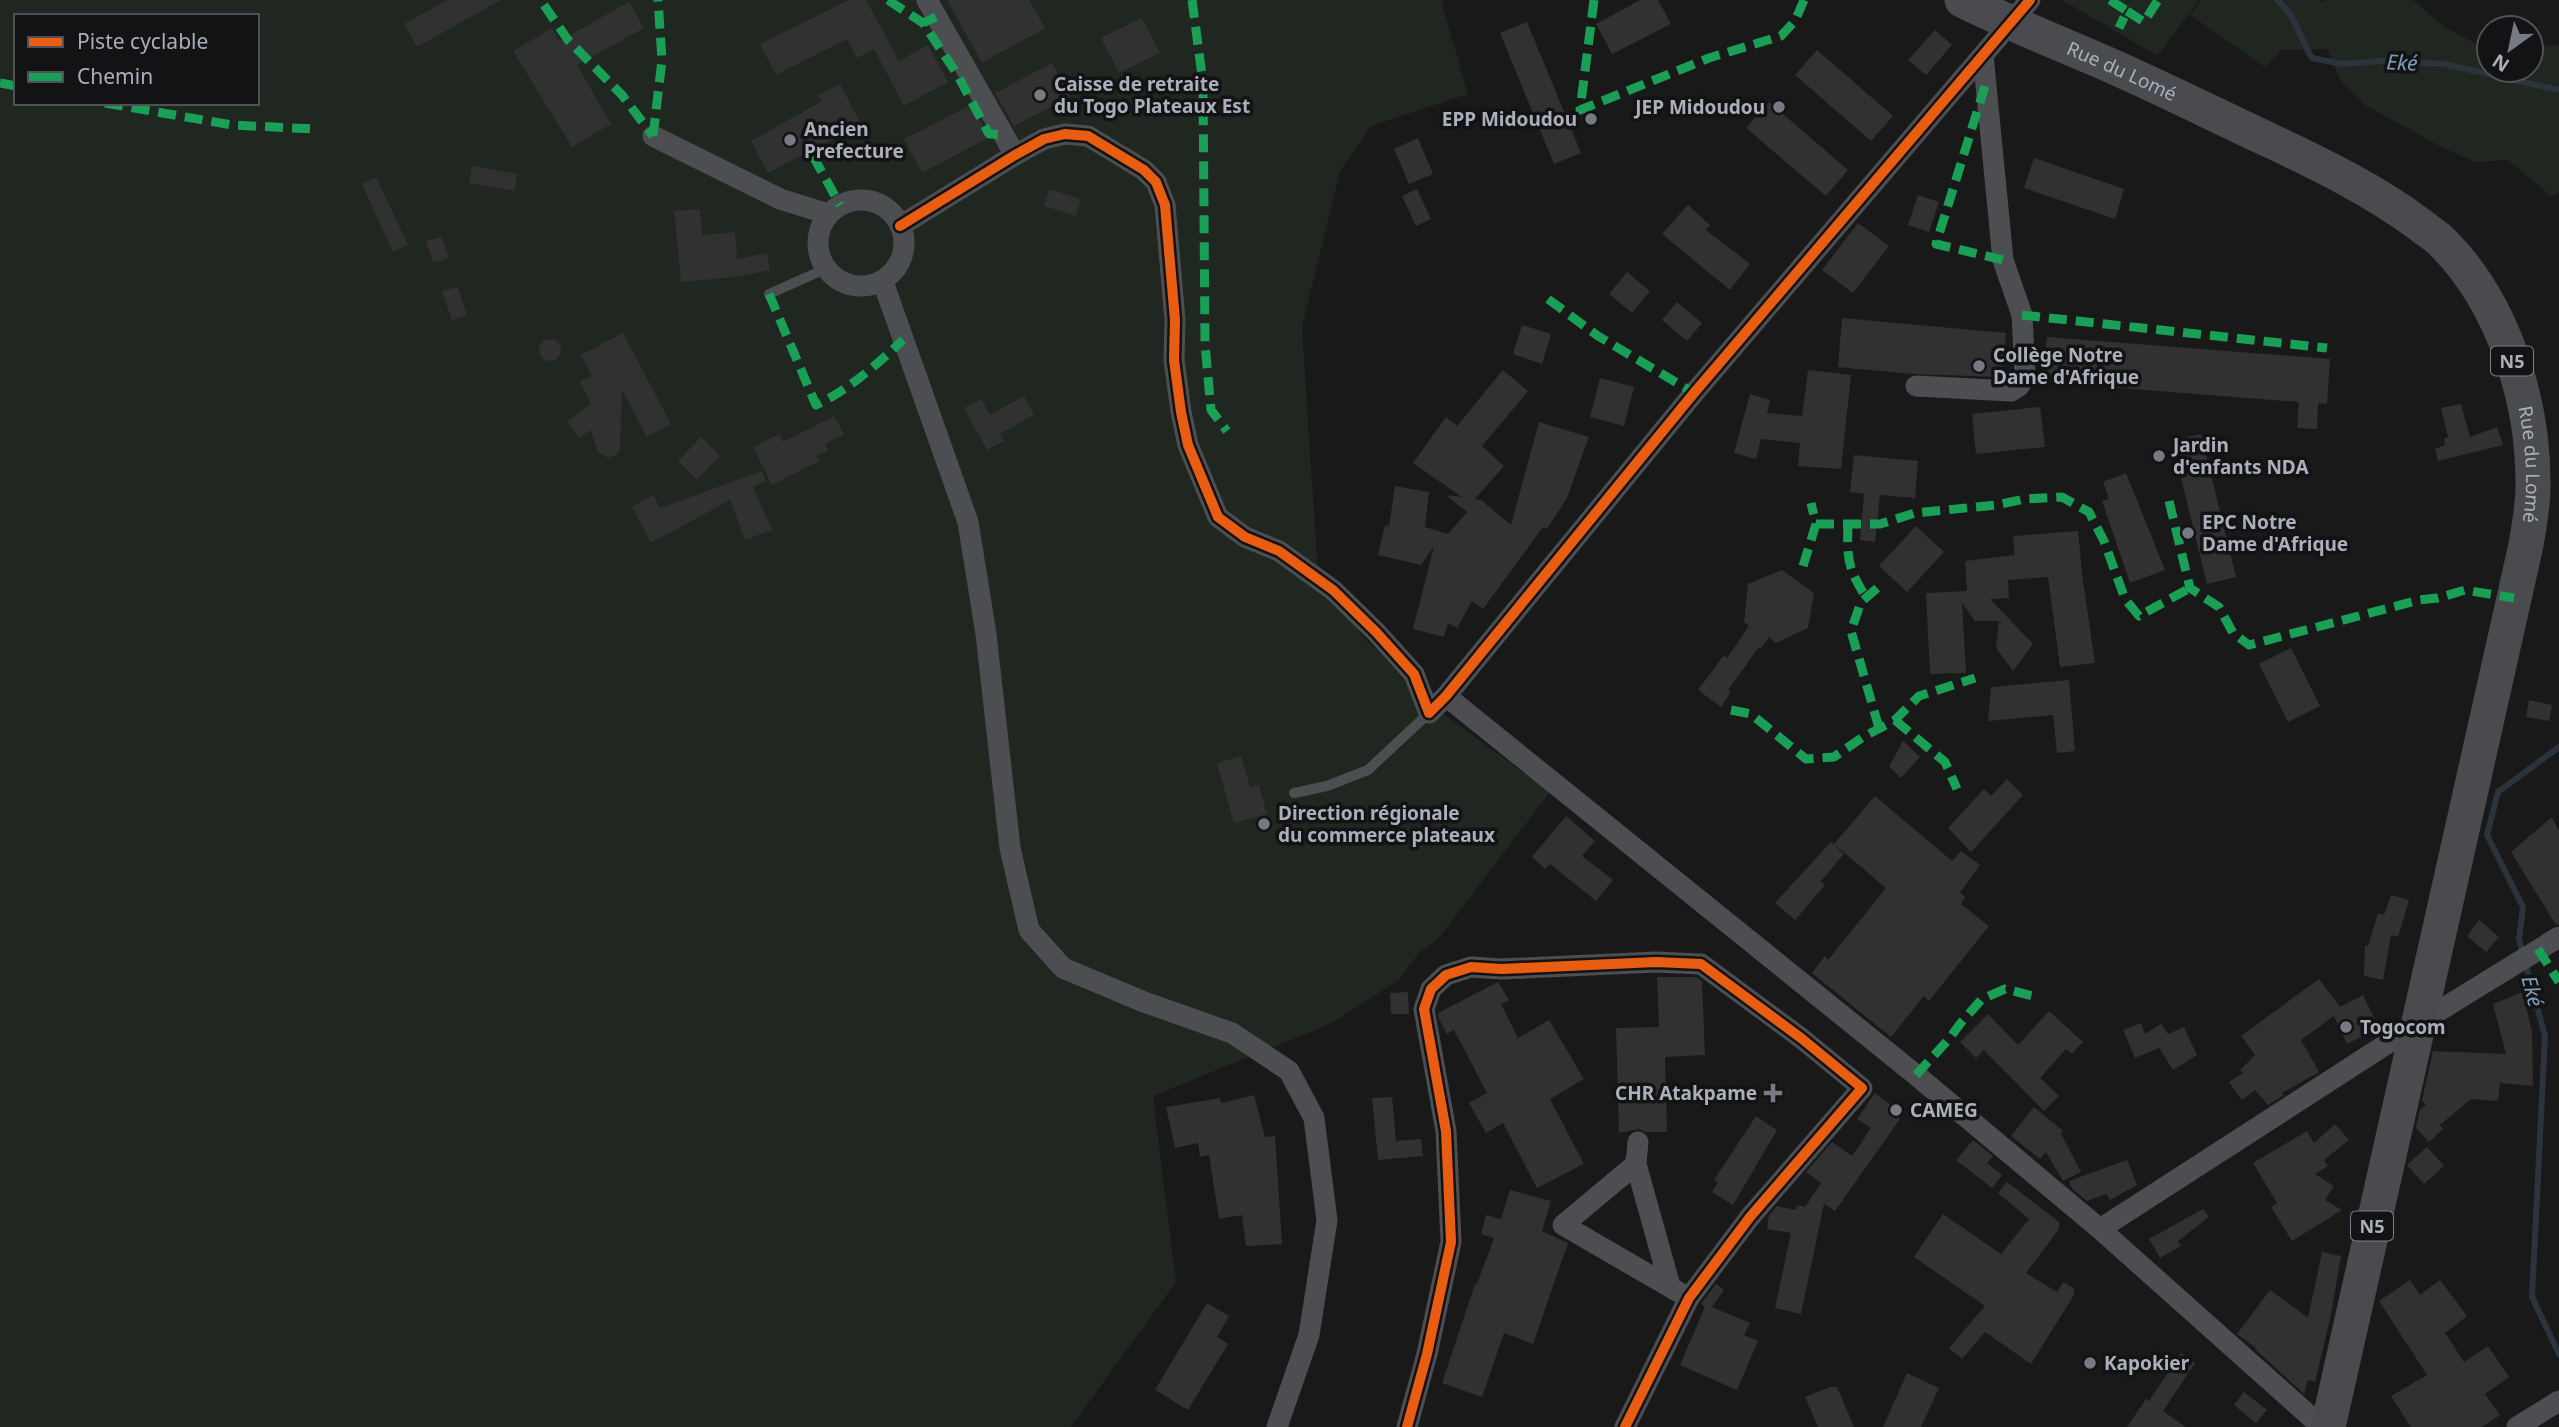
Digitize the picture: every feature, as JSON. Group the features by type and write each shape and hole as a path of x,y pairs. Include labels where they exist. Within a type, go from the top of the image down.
{"main road":[{"name":"Rue du Lomé","path":"1962,0 2020,12 2099,60 2353,181 2404,213 2443,243 2490,306 2525,401 2533,489 2526,545 2416,1025"},
{"name":"N5","path":"2328,1427 2416,1025"}],"street":[{"path":"927,0 1015,155"},
{"path":"900,226 1015,155 1065,134 1088,136 1144,170 1156,182 1165,205 1175,320 1174,360 1188,445 1218,517 1245,537 1279,551 1333,590 1414,674 1429,713 1446,696 1694,393 2020,12"},
{"path":"1916,386 2011,391 2019,386 2025,376 2022,315 2003,260 1983,55"},
{"path":"653,136 780,199 828,214"},
{"path":"863,200 885,208 900,226 904,237 901,261 883,282 861,287 847,285 835,279 818,255 820,226 828,214 851,201 863,200"},
{"path":"883,282 968,522 986,634 1010,848 1029,930 1063,968 1144,1002 1232,1033 1289,1071 1314,1118 1327,1220 1309,1335 1276,1427"},
{"path":"1446,696 1916,1075 2100,1229 2322,1427"},
{"path":"2100,1229 2559,936"},
{"path":"1407,1427 1427,1354 1451,1242 1446,1131 1424,1009 1431,989 1446,975 1471,967 1501,969 1656,962 1701,964 1801,1038 1862,1088 1750,1217 1689,1298 1625,1427"},
{"path":"1638,1142 1636,1164 1670,1286"},
{"path":"1636,1164 1563,1225 1689,1298"},
{"path":"2518,1427 2554,1404"}],"lane":[{"path":"769,294 825,268"},
{"path":"1294,793 1328,786 1368,770 1429,713"}],"shaded area":[{"path":"0,0 1441,0 1468,94 1371,126 1340,171 1302,327 1318,575 1364,638 1446,716 1550,792 1438,939 1419,953 1399,980 1330,1024 1153,1096 1176,1282 1071,1427 0,1427"},
{"path":"2062,0 2199,0 2158,56"},
{"path":"2201,0 2413,0 2445,27 2475,43 2475,84 2545,84 2545,46 2559,45 2559,193 2551,196 2508,160 2476,162 2443,148 2365,105 2341,82 2327,49 2281,50 2265,67 2190,15"}],"building":[{"path":"448,0 501,0 417,47 404,24"},
{"path":"849,0 866,0 899,61 928,45 948,82 904,106 874,49 857,58 847,39 776,75 760,44"},
{"path":"947,0 1029,0 1045,28 982,63"},
{"path":"1640,0 1658,0 1671,24 1612,54 1596,24"},
{"path":"629,2 644,28 577,65 611,124 572,147 513,51 552,28 559,41"},
{"path":"1142,18 1160,53 1119,73 1101,38"},
{"path":"1527,22 1581,153 1554,164 1500,33"},
{"path":"1935,30 1952,45 1926,75 1908,60"},
{"path":"1817,50 1893,116 1871,141 1795,75"},
{"path":"1052,63 1070,97 1014,126 995,93"},
{"name":"Ancien Prefecture","path":"840,84 861,124 768,173 751,141 822,101 818,95"},
{"path":"1769,102 1848,170 1826,196 1746,128"},
{"path":"971,105 990,137 922,173 904,139"},
{"path":"1418,138 1433,174 1409,184 1394,149"},
{"path":"2034,158 2124,189 2115,219 2024,188"},
{"path":"472,166 517,174 515,191 469,183"},
{"path":"376,177 408,245 393,252 362,184"},
{"path":"1049,189 1081,199 1076,216 1044,206"},
{"path":"1417,189 1431,219 1416,226 1402,196"},
{"path":"1918,195 1939,202 1929,232 1908,225"},
{"path":"1688,205 1710,225 1706,230 1750,264 1730,290 1662,234"},
{"path":"700,209 702,235 735,232 737,259 767,253 770,270 735,277 681,282 674,211"},
{"path":"1858,223 1889,246 1853,293 1822,270"},
{"path":"441,237 449,258 433,263 426,241"},
{"path":"1627,272 1650,291 1632,313 1609,294"},
{"path":"458,287 467,315 452,320 442,291"},
{"path":"1677,302 1702,323 1687,341 1662,320"},
{"path":"1842,318 2006,333 2002,377 1912,374 1838,367"},
{"path":"1522,325 1551,334 1542,364 1513,354"},
{"path":"623,333 671,424 647,437 622,390 620,449 616,455 608,458 598,452 591,430 579,438 567,421 591,404 580,382 592,376 581,355"},
{"path":"2047,337 2330,359 2327,404 2318,403 2317,429 2297,428 2299,402 2043,382"},
{"path":"550,339 558,342 561,350 558,358 550,361 542,358 539,350 542,342"},
{"path":"1503,370 1528,391 1482,446 1504,466 1475,499 1481,500 1511,525 1539,422 1589,437 1567,498 1547,529 1543,527 1483,609 1472,601 1457,628 1448,623 1444,637 1413,629 1434,546 1421,565 1378,555 1385,525 1389,526 1395,486 1429,492 1425,527 1448,534 1467,512 1446,495 1462,497 1413,463 1446,417 1457,426"},
{"path":"1808,370 1851,375 1841,469 1798,466 1800,443 1761,439 1756,459 1734,453 1750,394 1770,400 1767,413 1802,416"},
{"path":"1600,378 1634,387 1624,426 1590,417"},
{"path":"1024,396 1034,415 1000,434 1004,441 987,450 964,408 981,399 990,415"},
{"path":"2461,404 2470,437 2497,427 2503,445 2438,461 2435,449 2445,445 2444,439 2448,437 2441,408"},
{"path":"2040,407 2045,447 1976,454 1972,414"},
{"path":"834,416 844,434 825,444 828,450 816,456 819,461 772,485 753,447 779,434 783,442"},
{"path":"2201,434 2236,577 2207,584 2172,441"},
{"path":"701,437 720,456 697,480 678,461"},
{"path":"1854,455 1918,461 1915,498 1880,495 1875,542 1860,540 1864,494 1850,492"},
{"path":"762,471 766,480 753,487 772,530 745,540 730,500 651,543 632,507 653,495 660,508"},
{"path":"2126,473 2165,570 2130,583 2102,501 2109,499 2103,482"},
{"path":"1916,526 1944,552 1907,592 1879,566"},
{"path":"2078,531 2095,663 2060,667 2048,577 2008,580 2009,598 1990,599 2033,644 2013,671 1996,648 1999,621 1975,621 1962,603 1966,673 1930,674 1926,593 1967,591 1965,561 2015,555 2013,536"},
{"path":"1782,570 1814,593 1808,628 1776,643 1769,637 1728,690 1731,692 1721,707 1698,690 1724,655 1727,658 1749,626 1744,622 1748,584"},
{"path":"2291,648 2320,706 2288,722 2259,664"},
{"path":"2069,680 2075,751 2057,753 2053,715 1988,721 1991,687"},
{"path":"2529,700 2552,705 2549,721 2526,717"},
{"path":"1903,741 1920,757 1901,778 1889,766"},
{"path":"1241,756 1250,787 1259,785 1267,814 1234,823 1217,763"},
{"path":"2007,779 2023,795 1971,852 1948,828 1984,789 1991,796"},
{"path":"1875,796 1952,861 1961,851 1980,865 1960,893 1965,897 1961,904 1989,926 1929,1001 1924,996 1891,1037 1812,973 1825,956 1828,960 1886,888 1834,844"},
{"path":"1566,816 1595,841 1582,856 1613,880 1596,901 1550,864 1545,869 1532,857"},
{"path":"2552,817 2559,831 2559,924 2556,925 2511,852"},
{"path":"1831,842 1844,854 1821,881 1825,885 1795,920 1775,903"},
{"path":"2391,895 2409,900 2398,937 2391,935 2383,980 2364,976 2365,945 2368,946 2378,913 2384,915"},
{"path":"2479,920 2499,937 2486,952 2467,936"},
{"path":"1657,977 1696,977 1702,981 1705,1055 1665,1057 1667,1132 1646,1132 1639,1129 1619,1133 1616,1028 1659,1027"},
{"path":"2319,979 2340,1007 2363,995 2379,1028 2347,1044 2334,1016 2301,1040 2319,1072 2282,1093 2284,1095 2268,1105 2255,1090 2242,1100 2229,1082 2243,1073 2240,1070 2255,1055 2241,1036"},
{"path":"1498,982 1509,1000 1501,1004 1518,1038 1549,1020 1584,1079 1550,1099 1584,1164 1537,1188 1503,1123 1486,1133 1469,1103 1487,1093 1454,1030 1447,1034 1439,1019 1438,1013"},
{"path":"1408,992 1409,1014 1391,1014 1390,993"},
{"path":"2523,992 2532,1032 2533,1086 2500,1083 2498,1101 2471,1099 2440,1125 2443,1129 2429,1142 2416,1128 2420,1110 2426,1105 2422,1100 2433,1051 2506,1054 2493,1004"},
{"path":"2049,1011 2083,1042 2072,1054 2066,1049 2040,1078 2059,1096 2044,1111 1984,1050 1976,1058 1960,1042 1988,1014 2018,1045"},
{"path":"2141,1023 2145,1034 2161,1024 2168,1034 2184,1027 2197,1055 2173,1070 2159,1048 2135,1058 2123,1030"},
{"path":"1875,1093 1901,1113 1898,1117 1900,1119 1835,1211 1824,1204 1801,1314 1775,1308 1791,1233 1767,1229 1769,1215 1777,1206 1796,1210 1797,1205 1805,1207 1821,1183 1806,1172 1832,1142 1852,1156 1871,1128 1857,1119"},
{"path":"1254,1095 1265,1137 1275,1136 1282,1244 1246,1246 1242,1215 1219,1219 1209,1155 1200,1157 1198,1143 1175,1148 1166,1107 1220,1098 1221,1103"},
{"path":"1392,1097 1396,1141 1421,1139 1423,1156 1378,1160 1372,1098"},
{"path":"2034,1107 2063,1131 2061,1134 2081,1172 2063,1181 2046,1152 2040,1159 2011,1136"},
{"path":"1756,1116 1777,1130 1733,1205 1712,1192 1718,1182 1714,1180"},
{"path":"2335,1124 2349,1140 2324,1160 2328,1166 2315,1174 2334,1186 2325,1200 2342,1210 2292,1241 2271,1207 2277,1203 2253,1163 2307,1131 2314,1143"},
{"path":"1973,1140 1993,1156 1987,1163 2002,1175 1992,1188 1956,1160"},
{"path":"2427,1147 2444,1166 2424,1184 2407,1165"},
{"path":"2127,1160 2137,1185 2110,1200 2106,1194 2087,1201 2072,1189 2069,1181"},
{"path":"2007,1182 2059,1222 2059,1229 2026,1273 2057,1292 2063,1282 2074,1288 2074,1295 2031,1364 1985,1332 1962,1359 1949,1348 1985,1306 1914,1257 1943,1214 2001,1254 2029,1219 1998,1193"},
{"path":"1510,1190 1551,1201 1542,1231 1568,1243 1533,1344 1504,1333 1482,1397 1442,1383 1475,1284 1494,1238 1481,1234 1486,1215 1501,1219"},
{"path":"2203,1209 2209,1217 2178,1241 2181,1246 2160,1258 2149,1239"},
{"path":"2322,1252 2341,1256 2331,1315 2315,1382 2308,1380 2304,1394 2256,1348 2237,1334 2270,1290 2308,1318"},
{"path":"2410,1280 2420,1295 2440,1280 2467,1316 2445,1333 2464,1362 2488,1346 2509,1377 2485,1394 2500,1415 2482,1427 2411,1427 2391,1396 2427,1375 2379,1301"},
{"path":"1716,1284 1724,1290 1712,1307 1750,1323 1744,1335 1758,1341 1737,1390 1680,1365 1705,1307 1701,1304"},
{"path":"1207,1303 1229,1316 1217,1337 1228,1344 1188,1410 1155,1390"},
{"path":"2181,1353 2195,1363 2163,1411 2186,1427 2127,1427 2146,1399 2149,1401"},
{"path":"1907,1373 1939,1388 1921,1427 1883,1427"},
{"path":"1837,1387 1854,1427 1818,1427 1805,1397"},
{"path":"2244,1392 2267,1410 2256,1423 2234,1405"}],"waterway":[{"name":"Eké","path":"2277,0 2293,20 2312,58 2342,64 2380,61 2444,64 2559,90"},
{"name":"Eké","path":"2559,747 2498,792 2487,835 2523,907 2519,939 2545,1036 2532,1297 2559,1354"}],"marked path":[{"path":"653,136 662,60 658,0"},
{"path":"888,0 923,23 957,74 989,134 1004,135"},
{"path":"1192,0 1203,83 1205,344 1211,410 1227,431"},
{"path":"1594,0 1580,110 1709,58 1781,36 1795,21 1804,0"},
{"path":"2110,0 2127,11 2119,28"},
{"path":"2127,11 2144,22 2158,0"},
{"path":"544,5 568,40 622,95 653,136"},
{"path":"923,23 936,17"},
{"path":"0,83 14,86"},
{"path":"1985,86 1936,244 2003,260"},
{"path":"117,105 232,125 314,129"},
{"path":"813,156 840,205"},
{"path":"769,294 816,405 851,384 903,340"},
{"path":"1548,299 1598,336 1694,393"},
{"path":"2022,315 2327,348"},
{"path":"1816,524 1880,524 1915,513 2062,497 2089,512 2104,541 2125,599 2139,616 2190,588"},
{"path":"2169,501 2190,588 2219,607 2233,633 2249,645 2465,590 2514,598"},
{"path":"1803,566 1816,524 1811,503"},
{"path":"1848,524 1849,562 1866,597"},
{"path":"1879,728 1851,631 1861,602 1882,584"},
{"path":"1731,710 1751,714 1806,759 1834,757 1895,720 1919,696 1975,678"},
{"path":"1895,720 1945,762 1957,789"},
{"path":"2538,949 2559,982"},
{"path":"1916,1075 1982,999 2005,989 2033,996"}],"cycle path":[{"path":"900,226 1015,155 1044,139 1065,134 1088,136 1144,170 1156,182 1165,205 1175,320 1174,360 1188,445 1218,517 1245,537 1279,551 1333,590 1414,674 1429,713 1446,696 1694,393 2030,0"},
{"path":"1407,1427 1427,1354 1451,1242 1446,1131 1424,1009 1431,989 1446,975 1471,967 1501,969 1656,962 1701,964 1801,1038 1862,1088 1750,1217 1689,1298 1625,1427"}],"place":[{"name":"Caisse de retraite du Togo Plateaux Est","path":"1040,95"},
{"name":"JEP Midoudou","path":"1779,107"},
{"name":"EPP Midoudou","path":"1591,119"},
{"name":"Ancien Prefecture","path":"790,140"},
{"name":"Collège Notre Dame d'Afrique","path":"1979,366"},
{"name":"Jardin d'enfants NDA","path":"2159,456"},
{"name":"EPC Notre Dame d'Afrique","path":"2188,533"},
{"name":"Direction régionale du commerce plateaux","path":"1264,824"},
{"name":"Togocom","path":"2346,1027"},
{"name":"CHR Atakpame","path":"1773,1093"},
{"name":"CAMEG","path":"1896,1110"},
{"name":"Kapokier","path":"2090,1363"}]}
